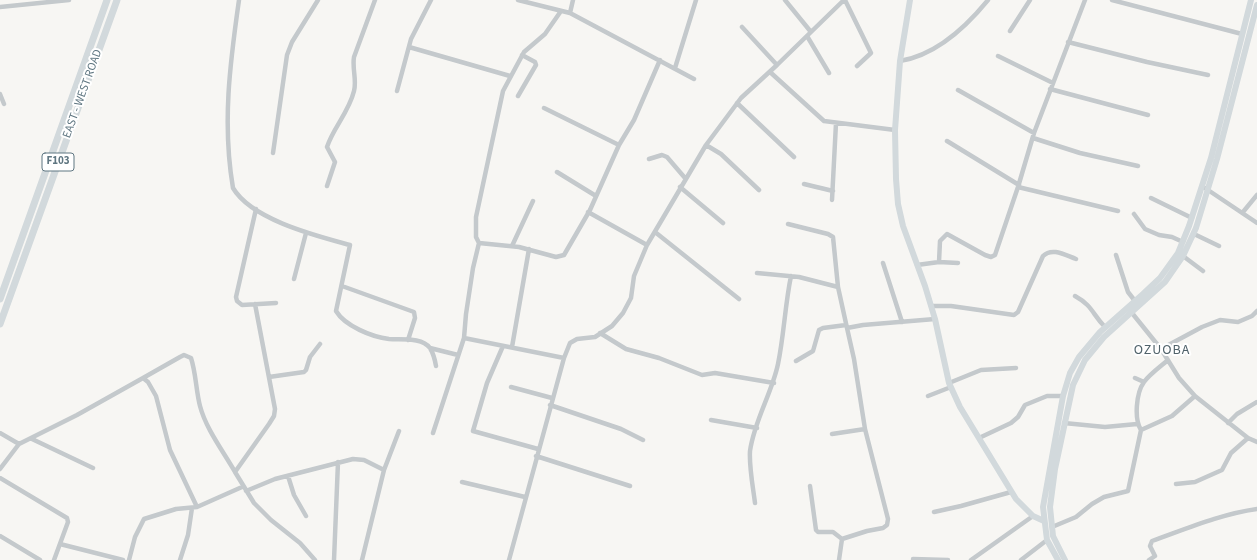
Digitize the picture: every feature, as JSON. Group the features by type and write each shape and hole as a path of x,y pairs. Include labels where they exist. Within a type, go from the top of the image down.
{"main road":[{"name":"EAST - WEST ROAD","path":"0,299 108,0"},
{"name":"EAST - WEST ROAD","path":"0,324 117,0"},
{"path":"910,0 900,61 895,130 898,204 903,226 935,319 950,385 960,407 1016,499 1033,516 1044,521"},
{"path":"1058,560 1048,540 1044,521 1045,492 1063,396 1070,373 1079,357 1105,327 1136,301 1169,267 1183,242 1202,186 1251,0"},
{"path":"1065,560 1053,536 1050,507 1064,423 1073,385 1085,360 1104,336 1132,313 1165,282 1184,256 1194,234 1208,190 1257,5"}],"street":[{"path":"0,7 69,0"},
{"path":"239,0 228,75 228,136 233,188 236,193 256,209 286,226 350,245 336,311 340,318 371,334 387,338 421,341 430,348 458,355"},
{"path":"273,153 287,55 292,42 318,0"},
{"path":"327,186 335,162 327,147 354,92 355,80 352,67 354,58 375,0"},
{"path":"397,91 411,39 431,0"},
{"path":"518,0 570,13 694,79"},
{"path":"570,13 573,0"},
{"path":"675,68 696,0"},
{"path":"785,0 811,32"},
{"path":"509,560 550,405 570,343 577,339 595,337 612,326 623,313 631,298 634,276 647,245 685,178 706,145 737,103 844,0 871,53 857,66"},
{"path":"900,61 911,59 925,53 962,29 988,0"},
{"path":"1010,31 1030,0"},
{"path":"939,262 940,241 947,234 985,255 991,257 995,255 1019,186 1033,136 1085,0"},
{"path":"1112,0 1242,34"},
{"path":"433,433 464,338 473,268 479,243 476,237 476,217 500,97 522,55 527,48 547,31 561,11"},
{"path":"742,27 777,66"},
{"path":"807,36 828,74"},
{"path":"1068,42 1208,75"},
{"path":"409,47 510,76"},
{"path":"518,96 536,65 535,62 522,55"},
{"path":"998,56 1053,83"},
{"path":"479,243 512,246 556,257 564,255 588,212 620,145 634,120 660,60"},
{"path":"770,72 821,119 836,123 895,130"},
{"path":"1050,89 1148,115"},
{"path":"958,90 1033,136 1080,153 1138,166"},
{"path":"0,94 4,104"},
{"path":"737,103 794,157"},
{"path":"544,108 620,145"},
{"path":"832,200 836,123"},
{"path":"947,141 1019,186 1118,211"},
{"path":"706,145 721,154 760,190"},
{"path":"649,159 662,155 667,157 685,178"},
{"path":"557,172 596,196"},
{"path":"804,184 833,191"},
{"path":"1202,186 1243,212 1257,223"},
{"path":"680,187 723,223"},
{"path":"1243,212 1257,195"},
{"path":"1151,198 1192,218"},
{"path":"512,246 533,201"},
{"path":"256,209 236,296 240,304 276,303"},
{"path":"588,212 647,245"},
{"path":"1134,214 1145,229 1183,242"},
{"path":"788,224 828,234 832,237 838,287 854,359 865,429 888,519 887,525 883,528 867,531 842,539"},
{"path":"655,232 739,299"},
{"path":"294,280 306,233"},
{"path":"1194,234 1219,246"},
{"path":"512,347 529,250"},
{"path":"931,306 951,306 1014,315 1018,312 1043,256 1047,252 1052,251 1076,259"},
{"path":"1116,255 1126,288 1136,301"},
{"path":"1184,256 1203,271"},
{"path":"917,265 939,262 958,263"},
{"path":"883,263 902,322"},
{"path":"757,273 791,276 838,287"},
{"path":"755,503 750,453 757,428 774,383 782,346 787,294 791,276"},
{"path":"342,286 414,312 415,318 408,340"},
{"path":"1075,296 1088,304 1097,319 1105,327"},
{"path":"235,472 274,416 275,409 255,304"},
{"path":"1161,349 1202,327 1220,320 1238,322 1252,316 1257,311"},
{"path":"1132,313 1161,349 1179,378 1195,396 1248,438 1257,442"},
{"path":"796,361 813,351 819,330 823,328 935,319"},
{"path":"600,334 626,349 659,358 698,374 715,373 774,383"},
{"path":"464,338 564,358"},
{"path":"269,377 304,372 310,357 320,344"},
{"path":"503,346 487,383 473,431 538,449"},
{"path":"430,348 436,366"},
{"path":"0,468 19,444 32,439 184,355 191,358 194,367 199,404 204,418 244,489 266,516 300,543 315,560"},
{"path":"1052,526 1076,517 1092,504 1104,497 1128,490 1141,430 1137,424 1139,397 1144,382 1168,360"},
{"path":"928,396 981,370 1016,368"},
{"path":"143,378 148,382 156,396 170,450 194,508 188,535 180,560"},
{"path":"1135,378 1144,382"},
{"path":"511,387 552,398"},
{"path":"979,438 1011,423 1018,417 1025,405 1047,396 1063,396"},
{"path":"1141,430 1172,416 1195,396"},
{"path":"1228,423 1237,414 1257,402"},
{"path":"550,405 621,430 643,440"},
{"path":"711,420 757,428"},
{"path":"1064,423 1105,427 1137,424"},
{"path":"832,434 865,429"},
{"path":"362,560 384,470 399,431"},
{"path":"0,433 19,444"},
{"path":"1176,484 1195,482 1222,470 1231,453 1248,438"},
{"path":"32,439 94,468"},
{"path":"536,456 630,486"},
{"path":"129,560 135,537 144,519 176,510 194,508 244,489 338,462 359,459 384,470"},
{"path":"334,560 338,462"},
{"path":"288,476 294,495 306,516"},
{"path":"0,478 67,518 68,522 54,560"},
{"path":"462,482 525,497"},
{"path":"810,486 816,530 818,532 833,532 842,539"},
{"path":"934,512 1011,492"},
{"path":"1149,560 1156,558 1150,546 1152,541 1208,521 1241,511 1257,509"},
{"path":"971,560 1033,516"},
{"path":"0,536 40,560"},
{"path":"839,560 842,539"},
{"path":"1021,560 1048,540"},
{"path":"60,544 123,560"},
{"path":"913,559 948,560"}],"district":[{"name":"OZUOBA","path":"1162,351"}]}
